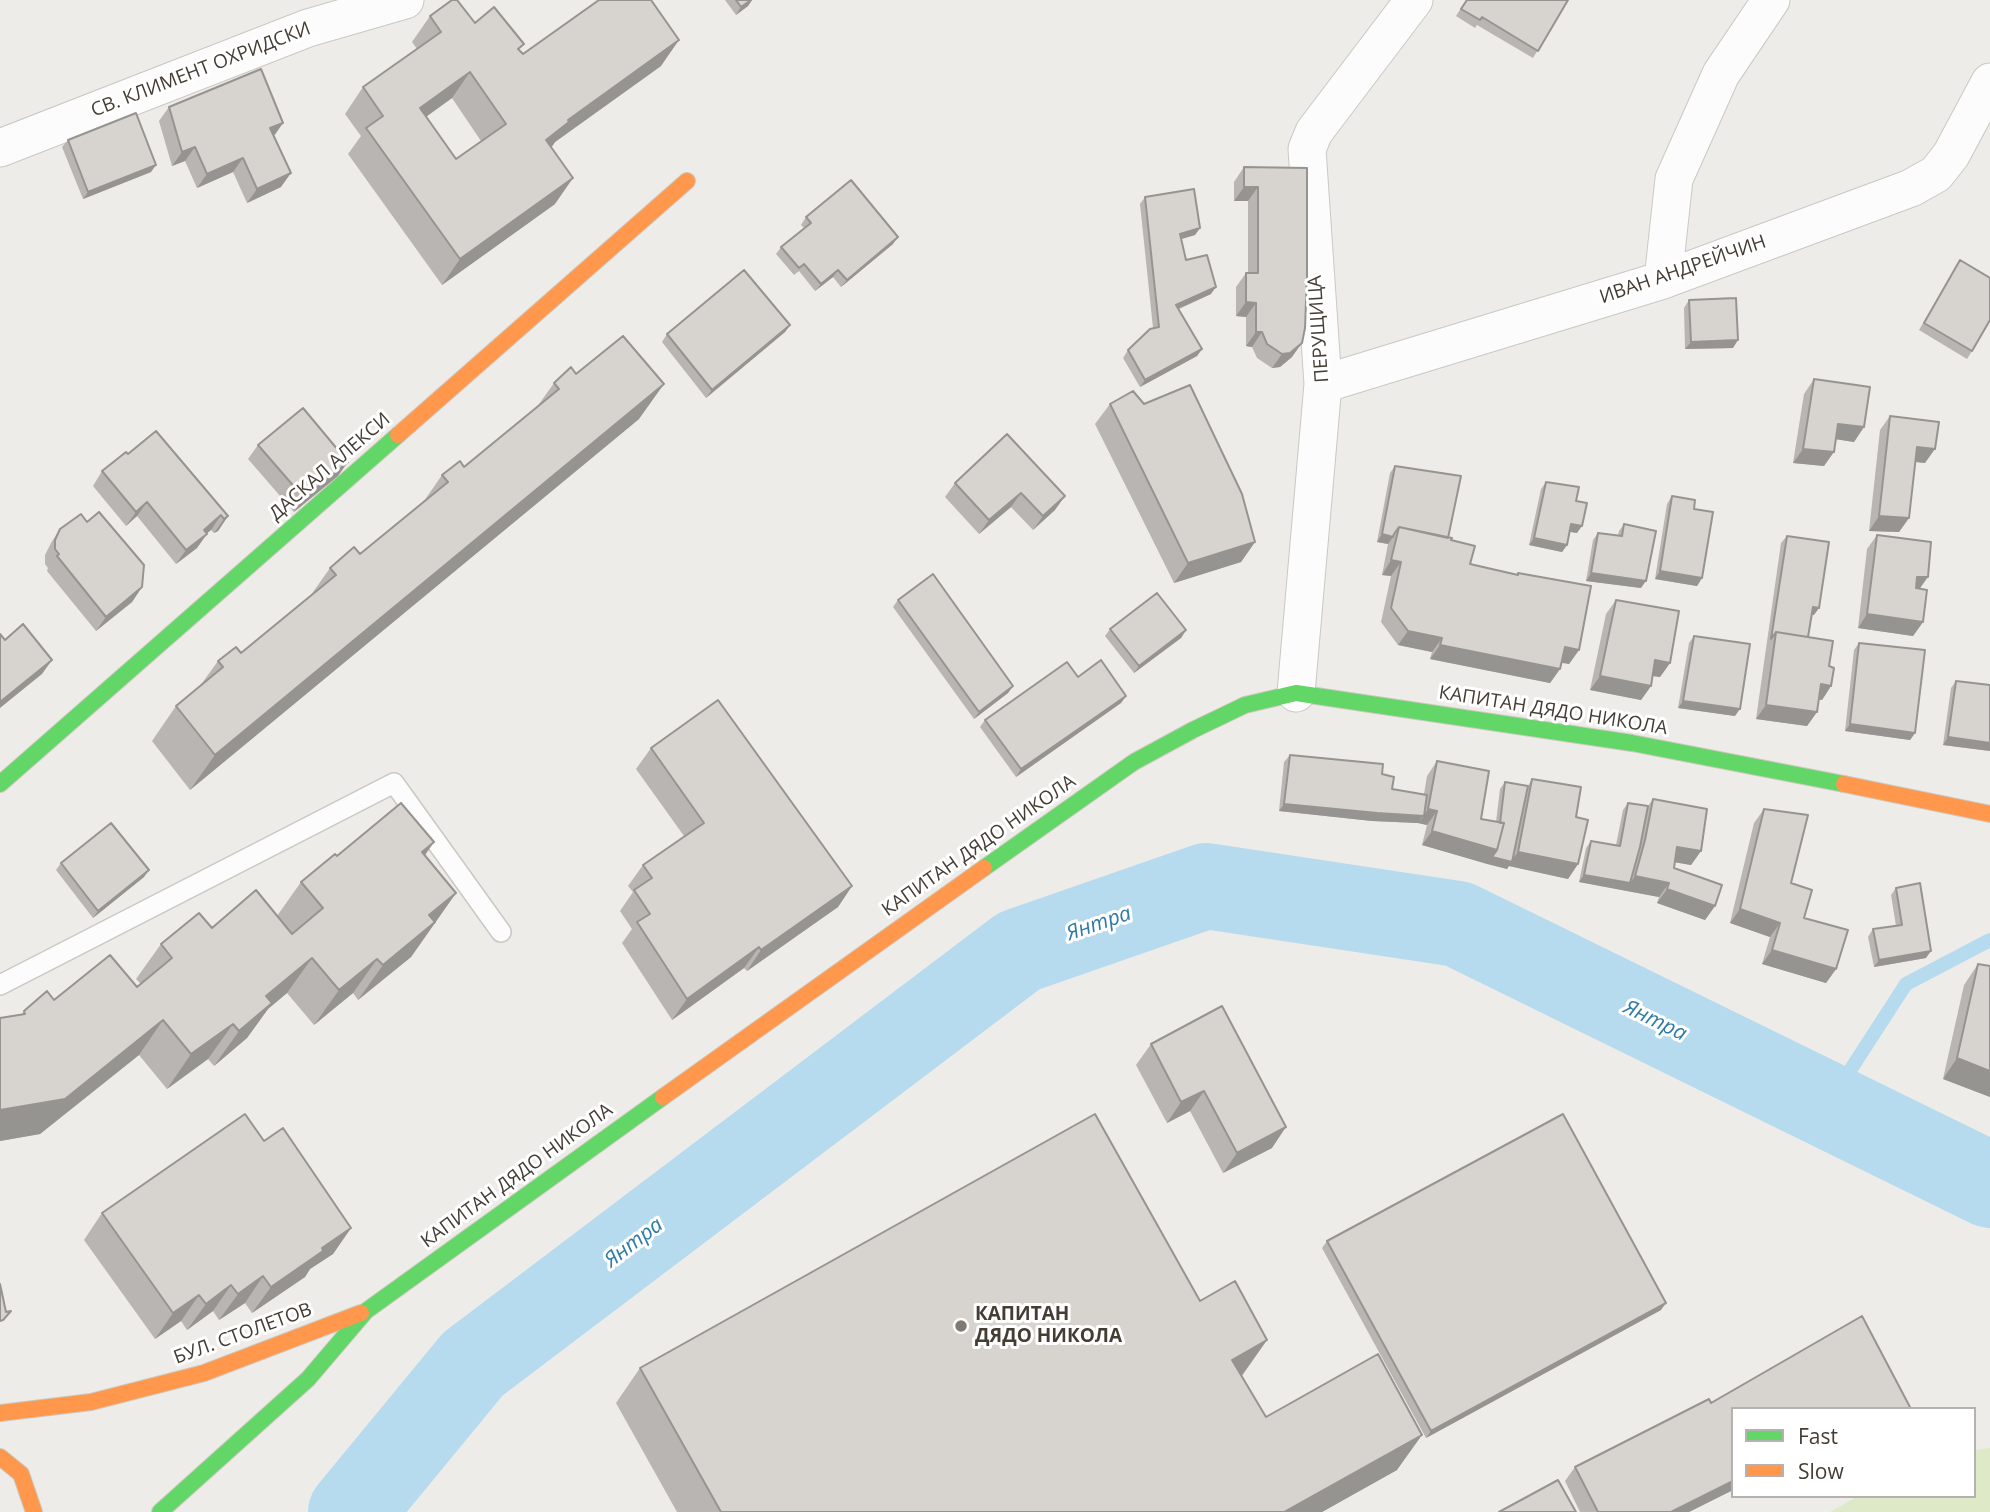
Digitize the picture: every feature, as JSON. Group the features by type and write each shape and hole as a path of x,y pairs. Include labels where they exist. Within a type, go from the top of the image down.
{"street":[{"name":"СВ. КЛИМЕНТ ОХРИДСКИ","path":"0,148 307,28 405,0"},
{"name":"ПЕРУЩИЦА","path":"1296,692 1323,384 1307,149 1314,132 1414,0"},
{"path":"1663,280 1674,179 1721,74 1771,0"},
{"name":"ИВАН АНДРЕЙЧИН","path":"1323,384 1663,280 1910,188 1936,174 1951,155 1990,82"},
{"name":"ДАСКАЛ АЛЕКСИ","path":"0,784 687,181"},
{"name":"КАПИТАН ДЯДО НИКОЛА","path":"160,1512 308,1379 366,1311 825,980 1135,762 1245,705 1296,692 1632,743 1990,814"},
{"name":"БУЛ. СТОЛЕТОВ","path":"0,1413 91,1402 204,1373 366,1311"},
{"path":"0,1457 21,1474 34,1512"}],"lane":[{"path":"0,985 394,783 501,932"}],"green space":[{"path":"1990,1448 1990,1512 1830,1512 1854,1498 1976,1498 1976,1450"}],"building":[{"path":"452,0 457,0 475,23 494,7 524,44 518,49 523,54 599,0 651,0 679,40 568,120 569,122 546,140 573,178 460,259 366,128 383,116 363,87 441,32 430,16","holes":["470,72 506,124 456,159 420,108"]},
{"path":"736,0 751,0 741,7"},
{"path":"1467,0 1568,0 1538,51 1482,17 1480,20 1461,9"},
{"path":"261,69 283,123 270,128 291,173 257,189 243,158 207,174 195,147 182,152 169,107"},
{"path":"136,113 156,165 88,192 68,140"},
{"path":"1244,167 1307,168 1305,328 1302,343 1290,353 1282,354 1267,344 1262,332 1256,332 1256,303 1246,302 1246,273 1258,273 1258,187 1244,187"},
{"path":"851,180 898,237 847,280 838,270 821,284 804,264 799,268 781,247 811,223 806,217"},
{"path":"1194,189 1200,228 1180,234 1186,260 1207,255 1216,287 1176,305 1202,349 1145,380 1128,350 1150,329 1159,327 1145,197"},
{"path":"1960,260 1990,278 1990,320 1972,351 1924,323"},
{"path":"744,270 790,325 712,390 667,334"},
{"path":"1736,298 1738,340 1691,342 1689,300"},
{"path":"623,336 664,384 215,755 176,706 223,667 218,661 236,647 241,653 336,575 330,568 354,547 360,554 448,482 442,475 460,461 464,467 559,389 554,383 571,367 576,374"},
{"path":"1814,379 1870,387 1864,427 1838,424 1834,452 1803,449"},
{"path":"1190,385 1242,494 1255,542 1188,563 1110,404 1133,391 1144,404"},
{"path":"303,408 348,462 304,498 258,445"},
{"path":"1890,416 1939,422 1935,449 1917,447 1909,518 1879,516"},
{"path":"156,431 228,516 224,519 221,515 204,530 207,534 186,550 147,502 136,512 102,471"},
{"path":"1007,434 1065,496 1043,516 1021,493 989,520 955,483"},
{"path":"1395,466 1461,476 1448,538 1399,527 1393,537 1382,534"},
{"path":"1546,482 1579,487 1576,501 1587,503 1582,526 1571,524 1567,545 1534,538"},
{"path":"1672,496 1695,500 1694,509 1713,512 1702,578 1660,571"},
{"path":"99,512 144,565 142,587 106,617 57,556 59,554 55,549 55,540 60,529 81,514 87,522"},
{"path":"1624,524 1656,531 1646,581 1591,573 1598,533 1622,536"},
{"path":"1399,527 1452,538 1451,540 1475,546 1470,564 1518,575 1591,586 1579,650 1565,647 1560,669 1440,645 1442,638 1408,631 1391,608 1401,562 1391,560"},
{"path":"1877,535 1931,542 1928,577 1917,577 1916,588 1927,590 1923,622 1867,614"},
{"path":"1787,536 1829,542 1819,608 1813,607 1808,637 1776,632 1771,639"},
{"path":"933,574 1013,686 979,712 898,600"},
{"path":"1157,593 1186,630 1139,666 1110,629"},
{"path":"1616,600 1679,611 1670,663 1655,660 1651,686 1600,676"},
{"path":"23,624 52,660 0,702 0,634 5,640"},
{"path":"1776,632 1833,641 1829,666 1834,668 1831,686 1821,684 1817,712 1766,705"},
{"path":"1694,636 1750,644 1740,709 1683,701"},
{"path":"1859,643 1925,650 1915,733 1850,724"},
{"path":"1101,660 1126,696 1021,769 985,720 1067,662 1078,677"},
{"path":"1956,681 1990,685 1990,743 1948,737"},
{"path":"718,700 852,886 761,950 759,947 687,999 637,922 650,914 634,890 652,878 643,865 704,823 651,748"},
{"path":"1290,755 1383,764 1382,774 1394,777 1392,789 1427,795 1424,816 1284,804"},
{"path":"1437,761 1489,771 1481,819 1504,823 1497,850 1432,831 1437,811 1428,809"},
{"path":"1532,779 1581,787 1576,817 1588,820 1578,864 1518,852"},
{"path":"1505,782 1528,786 1512,862 1492,857 1497,850 1504,823 1500,823"},
{"path":"1653,799 1707,809 1701,851 1677,847 1674,868 1722,885 1715,906 1667,889 1669,883 1635,876"},
{"path":"401,803 434,842 422,852 456,893 429,915 435,922 383,965 377,959 339,990 312,958 266,996 272,1003 239,1031 233,1024 191,1054 163,1020 65,1099 0,1110 0,1018 25,1014 24,1011 47,991 54,1000 110,955 137,987 172,958 161,944 199,913 212,928 256,890 292,934 323,908 301,882"},
{"path":"1628,803 1648,806 1630,883 1584,875 1591,841 1620,846"},
{"path":"1764,809 1808,815 1791,883 1812,890 1804,918 1848,930 1836,969 1772,950 1780,923 1740,909"},
{"path":"111,823 149,870 98,911 61,863"},
{"path":"1920,883 1931,951 1879,960 1873,929 1902,925 1896,888"},
{"path":"1978,964 1990,966 1990,1071 1957,1058"},
{"path":"1222,1006 1286,1127 1237,1153 1204,1091 1181,1102 1151,1044"},
{"path":"245,1114 264,1141 283,1128 351,1228 271,1287 263,1276 238,1294 231,1285 206,1304 199,1295 173,1313 102,1213"},
{"name":"КАПИТАН ДЯДО НИКОЛА","path":"1095,1114 1200,1301 1235,1281 1267,1340 1232,1360 1266,1417 1378,1354 1422,1435 1284,1512 721,1512 640,1368"},
{"path":"1563,1114 1666,1303 1431,1431 1327,1241"},
{"path":"0,1284 6,1312 11,1311 0,1321"},
{"path":"1862,1316 1910,1407 1731,1407 1731,1482 1671,1512 1598,1512 1575,1467 1709,1399 1711,1403"},
{"path":"1558,1480 1576,1512 1499,1512"}],"waterway":[{"name":"Янтра","path":"351,1512 473,1364 1019,951 1206,886 1458,924 1990,1185"},
{"path":"1827,1106 1906,984 1990,940"}],"traffic: fast":[{"path":"0,784 398,435"},
{"path":"984,868 1134,762 1245,705 1296,693 1632,743 1844,784"},
{"path":"160,1512 308,1379 366,1311 663,1097"}],"traffic: slow":[{"path":"398,435 687,181"},
{"path":"1844,784 1990,814"},
{"path":"663,1097 984,868"},
{"path":"0,1413 91,1402 204,1373 361,1313"},
{"path":"0,1457 21,1474 34,1512"}],"place":[{"name":"КАПИТАН ДЯДО НИКОЛА","path":"961,1326"}]}
